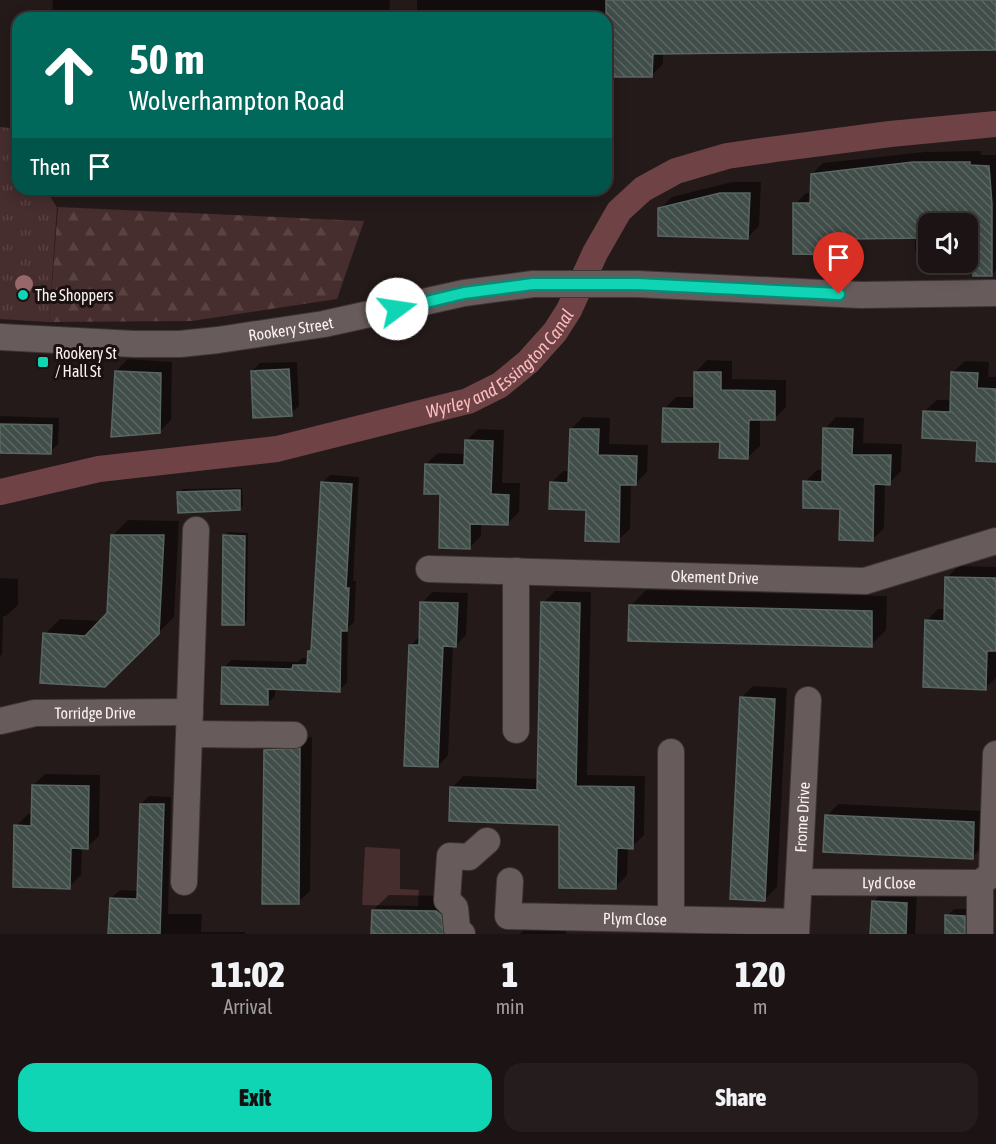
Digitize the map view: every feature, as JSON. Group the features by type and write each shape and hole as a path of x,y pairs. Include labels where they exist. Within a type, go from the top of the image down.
{"street":[{"name":"Rookery Street","path":"0,337 180,344 324,324 464,293 533,284 637,284 861,295 996,293"},
{"path":"184,882 196,531"},
{"name":"Okement Drive","path":"429,569 865,581 996,541"},
{"path":"516,571 516,730"},
{"name":"Frome Drive","path":"796,928 808,700"},
{"name":"Torridge Drive","path":"0,722 35,713 190,723 294,735"},
{"path":"671,752 671,919"},
{"path":"980,934 981,883 992,874 996,754"},
{"path":"462,934 457,929 455,908 447,900 450,856 469,857 487,841"},
{"name":"Plym Close","path":"510,881 508,916 671,919 796,928"},
{"name":"Lyd Close","path":"799,882 981,883"}],"green space":[{"path":"0,127 12,128 12,195 49,195 57,207 49,322 0,319"},
{"path":"58,207 364,221 337,299 192,321 49,322"},
{"path":"365,847 400,849 400,889 419,890 418,906 362,905"}],"building":[{"path":"606,0 996,0 996,50 653,54 652,77 612,77 612,12 606,12"},
{"path":"913,162 970,162 970,165 989,166 992,204 992,276 973,276 973,273 978,273 978,213 918,213 918,238 847,239 847,255 793,254 793,203 810,203 811,174"},
{"path":"720,193 750,193 748,239 658,236 658,208"},
{"path":"289,369 292,416 253,418 251,371"},
{"path":"115,371 161,373 160,433 111,437"},
{"path":"694,372 721,372 721,390 775,391 775,420 749,420 748,459 719,458 720,442 662,442 663,408 694,409"},
{"path":"951,372 978,373 977,388 996,389 996,462 976,461 977,441 922,438 923,411 950,412"},
{"path":"0,424 52,425 51,454 0,453"},
{"path":"823,428 853,429 852,455 891,455 890,485 874,484 873,541 839,540 840,509 803,508 803,481 822,482"},
{"path":"570,429 599,429 598,455 637,456 636,485 620,485 619,542 585,541 586,510 549,509 550,482 568,483"},
{"path":"465,440 493,441 491,494 509,495 508,525 470,524 470,549 439,548 440,494 424,494 425,464 464,465"},
{"path":"321,482 352,484 346,588 349,588 347,631 341,631 340,692 268,689 268,705 221,704 222,667 292,669 293,665 307,665 308,651 311,651"},
{"path":"240,490 240,510 178,513 177,492"},
{"path":"111,535 164,535 159,634 105,687 40,683 43,633 85,636 107,613"},
{"path":"223,535 245,536 244,625 222,625"},
{"path":"945,577 996,578 996,651 987,651 986,690 923,687 925,620 944,621"},
{"path":"420,602 458,603 456,647 443,646 438,767 404,766 409,645 419,645"},
{"path":"541,602 580,603 576,786 634,787 633,849 617,848 616,889 559,888 559,825 449,821 450,787 537,790"},
{"path":"629,605 872,611 872,647 628,641"},
{"path":"740,697 775,699 765,901 730,899"},
{"path":"300,748 299,904 262,904 264,750"},
{"path":"32,785 89,786 88,849 71,848 70,889 13,887 14,825 31,826"},
{"path":"140,804 164,804 160,934 108,934 110,898 137,899"},
{"path":"825,815 974,822 973,859 823,852"},
{"path":"872,901 907,903 906,934 870,934"},
{"path":"372,910 436,911 441,915 444,934 371,934"},
{"path":"945,915 965,916 965,934 945,934"}],"waterway":[{"name":"Wyrley and Essington Canal","path":"0,492 99,469 277,449 468,401 500,385 528,362 555,332 569,310 595,253 619,211 643,189 676,171 727,156 890,134 996,124"}],"place":[{"name":"The Shoppers","path":"23,295"},
{"name":"Rookery St / Hall St","path":"43,362"}],"route":[{"path":"397,309 484,289 533,284 637,284 839,294"}]}
